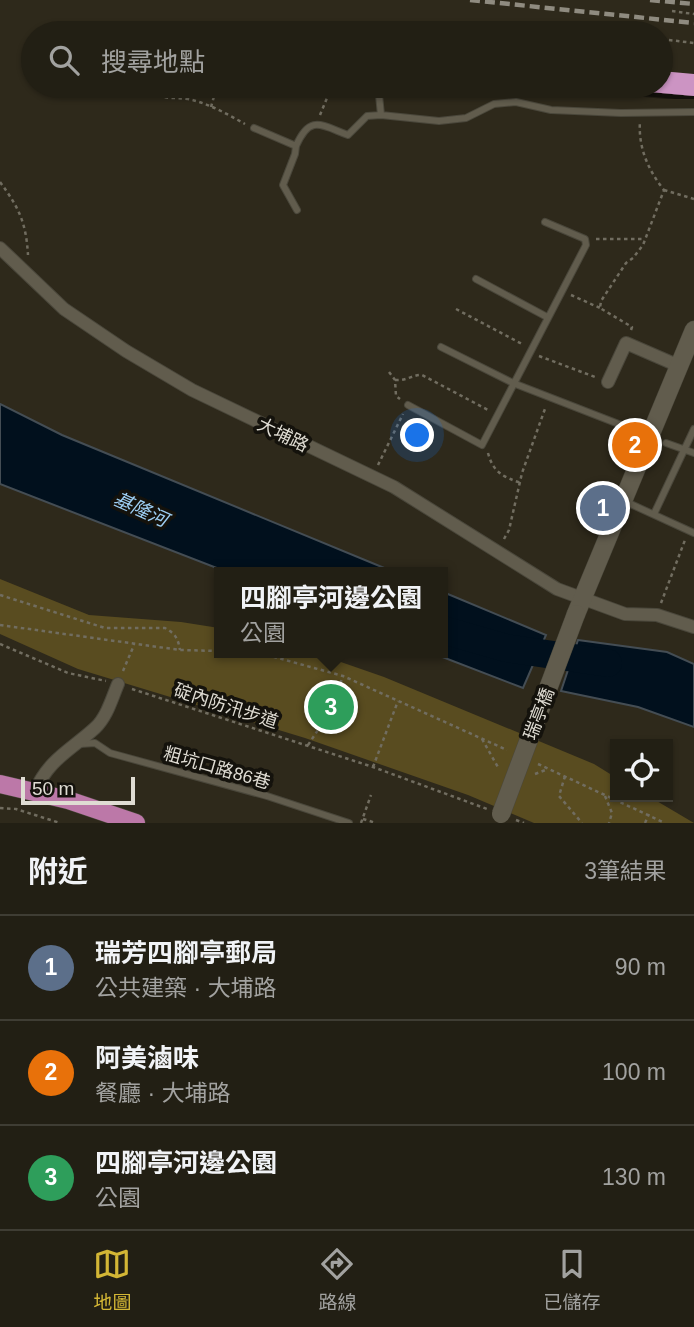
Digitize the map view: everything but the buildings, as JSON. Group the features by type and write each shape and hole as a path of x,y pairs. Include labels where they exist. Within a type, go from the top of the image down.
{"main road":[{"path":"0,784 68,800 136,823"}],"street":[{"name":"大埔路","path":"0,248 64,309 181,384 394,487 557,589 579,606 625,614 657,615 694,627"},
{"path":"579,606 694,330"},
{"path":"608,382 626,343 678,366"},
{"name":"瑞亭橋","path":"500,819 579,606"},
{"path":"35,791 42,776 59,756 97,727 118,684"}],"lane":[{"path":"379,98 381,115"},
{"path":"297,209 283,185 302,132 317,123 348,135 367,116 439,121 466,118 494,104 516,102 551,110 694,112"},
{"path":"254,128 296,146"},
{"path":"408,405 482,445 586,245 585,239 545,222"},
{"path":"476,279 547,317"},
{"path":"441,347 513,383 649,436"},
{"path":"654,514 694,429"},
{"path":"666,443 694,453"},
{"path":"622,501 691,532"},
{"name":"粗坑口路86巷","path":"78,744 95,743 110,753 267,796 349,823"}],"path":[{"path":"672,11 694,14"},
{"path":"673,40 694,43"},
{"path":"165,98 188,99 254,128"},
{"path":"211,107 214,98"},
{"path":"317,123 327,98"},
{"path":"641,113 639,135 649,169 664,190 694,199"},
{"path":"0,181 19,208 27,240 29,276"},
{"path":"600,308 618,274 626,263 634,258 645,239 664,190"},
{"path":"585,239 645,239"},
{"path":"562,290 632,327 626,343"},
{"path":"456,309 530,351 608,382"},
{"path":"388,372 396,380 405,381 422,375 497,415"},
{"path":"372,477 408,405 396,396 396,380"},
{"path":"497,553 509,530 522,483 522,473 549,396"},
{"path":"486,437 487,451 494,470 522,483"},
{"path":"657,615 671,572 691,532"},
{"path":"0,595 105,628 165,628 173,632 178,639 180,650"},
{"path":"0,625 134,645 180,650 214,650"},
{"name":"碇內防汛步道","path":"0,644 68,673 118,684 373,766 500,819 524,823"},
{"path":"118,684 134,645"},
{"path":"278,658 343,676 516,754"},
{"path":"307,746 330,712 343,676"},
{"path":"373,766 398,701"},
{"path":"538,764 665,823"},
{"path":"565,776 559,796 582,823"},
{"path":"605,794 612,813 609,823"},
{"path":"371,795 362,821 376,823"},
{"path":"0,808 16,809 60,823"},
{"path":"645,823 649,814"}],"shaded area":[{"path":"0,579 89,615 214,627 214,658 329,658 384,677 594,764 610,774 610,802 658,802 694,823 534,823 468,795 305,738 78,669 0,634"}],"water":[{"path":"0,404 62,435 382,567 214,567 0,484"},
{"path":"448,594 546,635 523,688 445,658 448,658"},
{"path":"578,640 667,652 694,664 694,727 638,707 561,691"}],"waterway":[{"name":"基隆河","path":"448,631 506,648 608,663"}],"railway":[{"path":"470,0 694,23"},
{"path":"650,0 694,4"}],"place":[{"name":"阿美滷味","path":"635,445"},
{"name":"瑞芳四腳亭郵局","path":"603,508"},
{"name":"四腳亭河邊公園","path":"331,707"}]}
